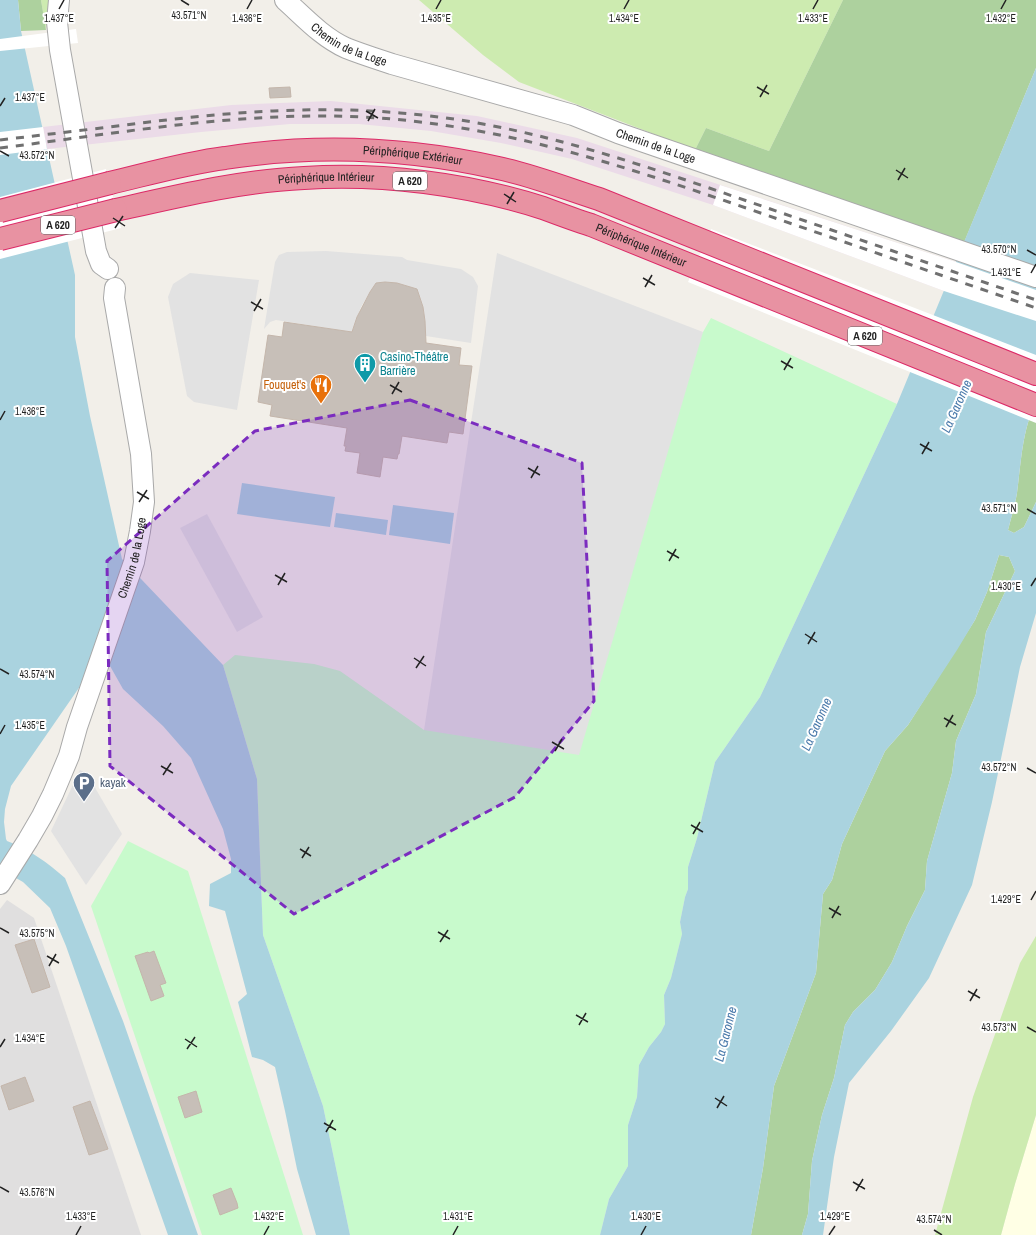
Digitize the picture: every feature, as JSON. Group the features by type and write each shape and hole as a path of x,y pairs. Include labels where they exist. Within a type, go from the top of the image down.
{"highway":[{"name":"Périphérique Extérieur","path":"0,211 156,172 216,159 261,153 340,149 390,152 445,158 491,166 550,182 599,199 1036,374"},
{"name":"Périphérique Intérieur","path":"0,239 116,210 207,190 276,180 347,176 441,185 490,194 542,208 591,225 1036,405"}],"street":[{"name":"Chemin de la Loge","path":"0,871 42,816 69,756 77,727 134,562 144,502 141,454 114,298 115,288 122,284 123,276 118,268 114,267 108,269 101,264 96,251 60,50 58,22 59,0"},
{"name":"Chemin de la Loge","path":"285,0 306,20 328,37 345,47 365,55 573,115 618,133 698,161 1036,277"},
{"name":"Chemin de la Loge","path":"0,884 25,838"}],"highlighted area":[{"path":"410,400 582,463 594,701 515,797 294,914 110,766 107,561 255,431"}],"shaded area":[{"path":"331,101 477,116 577,138 956,262 1036,290 944,291 713,205 572,159 501,143 431,131 359,124 290,124 47,149 43,127 231,105"},
{"path":"326,251 402,257 407,260 461,269 473,277 478,286 471,343 426,336 423,307 417,289 397,283 385,282 376,283 361,307 352,332 276,320 270,322 264,329 275,262 279,255 287,252"},
{"path":"497,253 703,332 579,755 424,730"},
{"path":"190,273 259,280 237,410 194,402 187,396 168,297 173,284"},
{"path":"207,514 263,617 237,632 180,528"},
{"name":"kayak","path":"80,770 87,774 122,834 86,885 51,831"},
{"path":"7,900 34,918 141,1235 0,1235 0,909"},
{"path":"1036,1115 1036,1235 1001,1235 1015,1184"}],"green space":[{"path":"18,0 41,0 46,30 21,31"},
{"path":"41,0 49,0 46,30"},
{"path":"419,0 843,0 769,151 706,128 695,150 519,82 483,55"},
{"path":"843,0 1036,0 1036,68 963,245 695,150 706,128 769,151"},
{"path":"711,318 897,404 760,697 715,762 697,838 688,867 688,889 680,922 682,934 671,978 664,995 665,1024 639,1065 637,1097 628,1125 628,1166 609,1199 600,1235 350,1235 323,1106 263,935 257,779 223,665 235,655 314,664 340,671 424,730 703,332"},
{"path":"1036,402 1036,502 1024,527 1014,533 1008,530 1016,498 1025,435 1031,413"},
{"path":"999,555 1009,557 1015,571 986,632 976,694 956,741 952,773 927,861 925,890 907,926 892,962 875,990 853,1012 845,1025 834,1078 822,1115 812,1161 808,1214 802,1235 751,1235 763,1168 774,1086 816,973 823,894 832,880 842,844 885,751 908,725 975,620 987,592"},
{"path":"128,841 188,871 303,1235 202,1235 91,906"},
{"path":"1036,936 1036,1115 1001,1235 935,1235 973,1097 1020,963"}],"water":[{"path":"0,0 18,0 21,31 75,275 75,337 90,416 122,559 223,665 257,779 263,935 323,1106 350,1235 316,1235 297,1169 275,1067 263,1060 252,1057 238,1002 247,994 225,911 209,906 210,884 231,873 231,859 223,829 191,758 163,726 123,689 110,666 83,682 11,786 5,809 4,822 6,839 7,841 38,857 65,878 123,1021 198,1235 168,1235 66,946 50,908 23,882 0,869"},
{"name":"La Garonne","path":"1036,68 1036,402 1031,413 1025,435 1017,493 1008,530 1014,533 1024,527 1036,502 1036,613 1020,667 992,802 972,885 929,978 891,1031 849,1083 834,1157 823,1235 802,1235 808,1214 812,1161 822,1115 834,1078 845,1025 853,1012 875,990 892,962 907,926 925,890 927,861 952,773 956,741 976,694 986,632 1015,571 1009,557 999,555 987,592 975,620 908,725 885,751 842,844 832,880 823,894 816,973 774,1086 763,1168 751,1235 600,1235 609,1199 628,1166 628,1125 637,1097 639,1065 665,1024 664,995 671,978 682,934 680,922 688,889 688,867 697,838 715,762 760,697 897,404"},
{"path":"242,483 335,497 330,527 237,514"},
{"path":"393,505 454,513 450,544 389,535"},
{"path":"336,513 388,520 386,535 334,527"}],"pier":[{"path":"76,29 78,43 0,51 0,39"},
{"path":"43,127 47,149 0,155 0,132"},
{"path":"106,169 121,228 0,259 0,197"},
{"path":"720,185 956,262 1036,290 1036,321 944,291 713,205"},
{"path":"711,229 1036,355 1036,423 688,282"}],"building":[{"path":"290,87 291,97 270,98 269,88"},
{"name":"Casino-Théâtre Barrière","path":"376,283 397,283 417,289 423,307 426,343 461,348 459,365 472,366 463,434 449,432 447,443 402,436 397,459 383,457 380,477 357,473 360,453 345,451 346,446 344,446 347,428 270,416 272,405 258,402 268,335 282,337 284,322 352,332 357,317 370,292"},
{"path":"34,939 50,987 32,993 15,945"},
{"path":"154,951 166,983 160,985 164,996 151,1001 135,956"},
{"path":"25,1077 34,1101 9,1110 1,1086"},
{"path":"196,1091 202,1112 185,1118 178,1097"},
{"path":"90,1101 108,1149 89,1155 73,1107"},
{"path":"231,1188 238,1208 220,1215 213,1195"}],"railway":[{"path":"0,140 213,115 288,110 362,111 400,113 445,118 489,125 533,135 619,158 705,186 1036,300"},
{"path":"0,148 136,130 227,120 272,117 363,117 414,121 464,128 513,138 609,163 752,210 1036,308"}],"place":[{"name":"Casino-Théâtre Barrière","path":"365,384"},
{"name":"Fouquet's","path":"321,404"},
{"name":"kayak","path":"84,802"}]}
